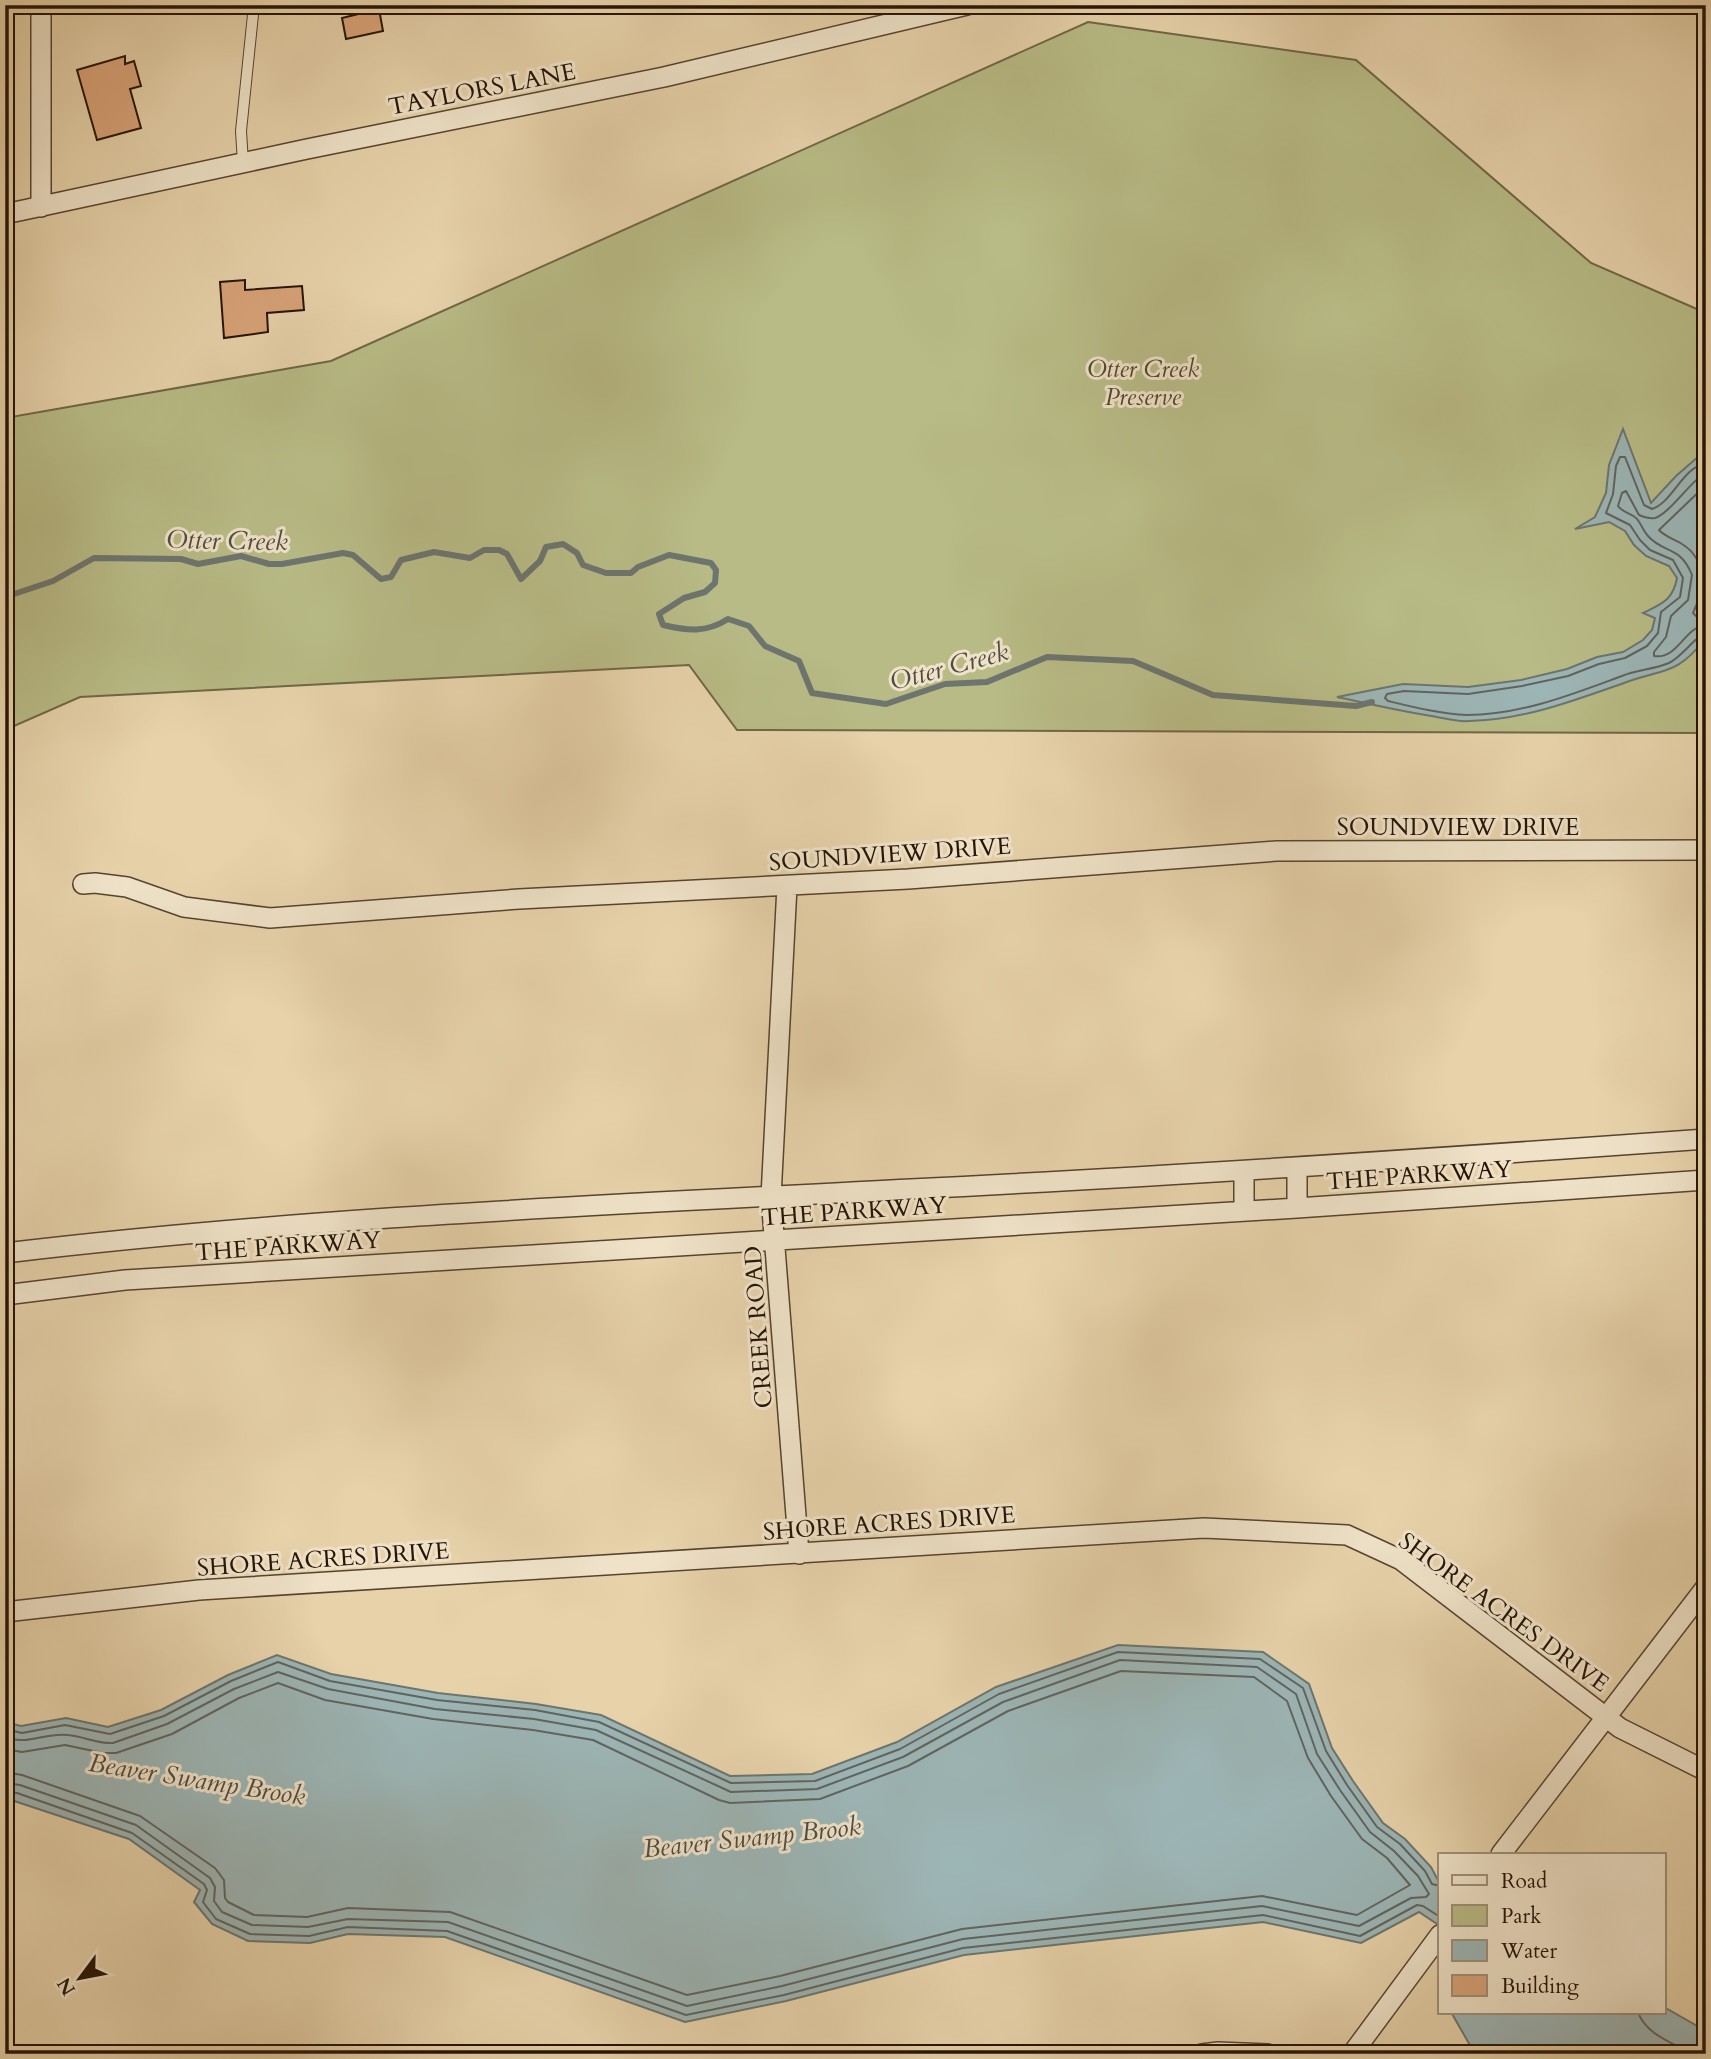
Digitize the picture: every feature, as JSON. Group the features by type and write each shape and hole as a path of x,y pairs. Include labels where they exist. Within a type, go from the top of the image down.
{"street":[{"path":"41,5 41,207"},
{"name":"TAYLORS LANE","path":"5,214 664,77 967,5"},
{"name":"SOUNDVIEW DRIVE","path":"83,884 127,887 184,907 270,918 519,899 788,886 1277,851 1706,850"},
{"name":"CREEK ROAD","path":"788,886 771,1197 799,1554"},
{"name":"THE PARKWAY","path":"5,1253 97,1242 454,1213 1244,1172 1706,1139"},
{"path":"1297,1168 1297,1208"},
{"path":"1244,1172 1244,1211"},
{"name":"THE PARKWAY","path":"5,1295 125,1280 776,1241 1706,1180"},
{"name":"SHORE ACRES DRIVE","path":"5,1612 199,1590 1204,1528 1347,1535 1401,1560 1620,1728 1706,1771"},
{"path":"1502,1853 1706,1587"},
{"path":"1353,2054 1438,1938"},
{"path":"1202,2054 1268,2054"}],"lane":[{"path":"243,163 241,131 254,5"}],"green space":[{"name":"Otter Creek Preserve","path":"1088,22 1356,60 1591,263 1706,313 1706,733 737,730 689,665 80,697 5,730 5,418 331,361"}],"water":[{"path":"1623,429 1651,503 1699,456 1706,457 1706,638 1696,650 1669,669 1567,703 1489,720 1453,720 1337,697 1403,684 1468,687 1521,680 1623,652 1643,640 1652,630 1655,618 1643,613 1666,600 1673,591 1677,578 1669,566 1646,556 1634,545 1625,531 1609,522 1575,529 1595,517 1606,493 1609,465"},
{"name":"Beaver Swamp Brook","path":"1118,1645 1263,1652 1309,1684 1332,1748 1353,1781 1383,1823 1405,1839 1431,1867 1438,1880 1438,1925 1419,1912 1361,1943 1263,1922 964,1955 786,2001 685,2022 445,1937 348,1934 310,1943 248,1941 212,1924 194,1902 200,1890 129,1839 5,1798 5,1722 21,1726 66,1718 108,1727 161,1710 228,1675 277,1655 331,1674 438,1693 536,1704 601,1715 730,1776 812,1774 897,1742 996,1687"},
{"path":"1666,2008 1706,2031 1706,2054 1475,2054 1452,2014 1666,2014"}],"building":[{"path":"379,9 383,31 346,39 342,18"},
{"path":"125,56 125,64 134,61 141,86 130,89 141,128 97,140 77,70"},
{"path":"245,280 245,290 302,286 304,310 267,313 268,332 224,338 220,282"}],"waterway":[{"name":"Otter Creek","path":"5,597 53,581 94,558 181,559 198,564 241,556 269,564 282,564 343,553 353,555 381,579 391,577 401,560 434,552 470,558 484,550 499,550 507,554 521,579 540,561 546,547 563,544 577,553 583,565 606,573 631,573 638,567 669,555 711,563 716,570 715,583 705,592 684,598 659,614 663,625 697,630 712,627 728,619 749,626 765,646 799,661 812,693 886,704 945,684 987,682 1047,657 1133,661 1213,695 1356,706 1372,702"}]}
